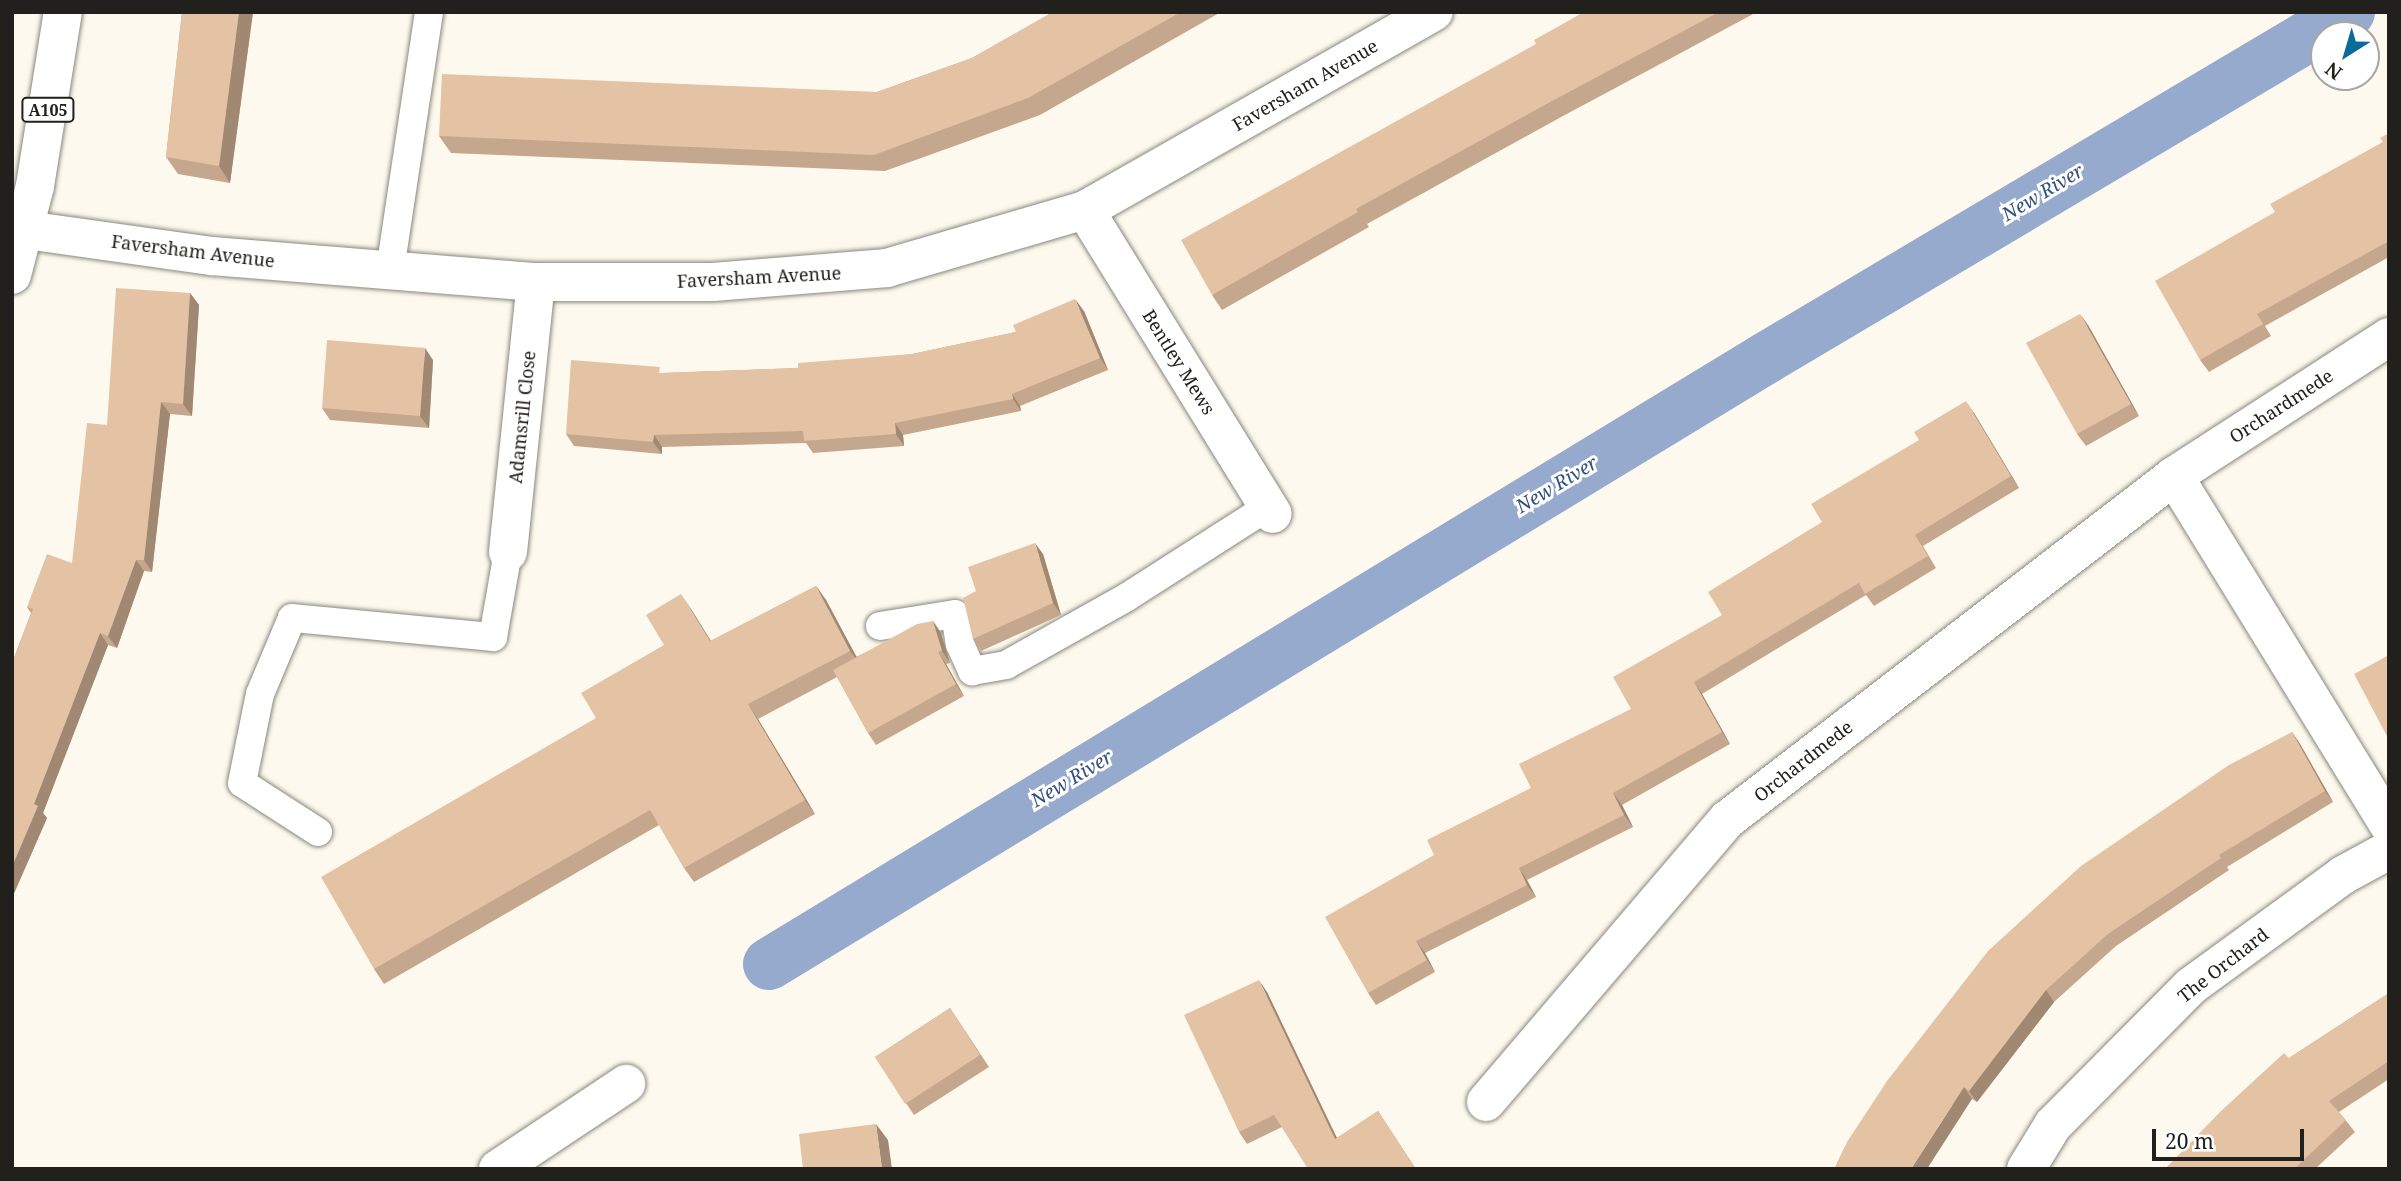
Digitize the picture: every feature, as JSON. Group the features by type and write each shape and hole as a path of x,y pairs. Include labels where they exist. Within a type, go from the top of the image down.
{"street":[{"name":"A105","path":"12,275 26,230 63,12"},
{"name":"Faversham Avenue","path":"26,230 212,256 536,282 713,282 887,268 1084,211 1434,12"},
{"name":"Bentley Mews","path":"1084,211 1271,510"},
{"name":"Adamsrill Close","path":"508,552 536,282"},
{"name":"Orchardmede","path":"1486,1102 1727,819 2174,476 2389,337"},
{"path":"2174,476 2389,825"},
{"name":"The Orchard","path":"2026,1169 2053,1125 2191,986 2343,875 2389,850"},
{"path":"498,1169 626,1084"}],"lane":[{"path":"390,270 429,12"},
{"path":"880,626 955,614 960,644 972,671 1006,664 1127,597 1271,510"},
{"path":"318,832 242,783 260,694 292,618 493,637 508,552"}],"building":[{"path":"182,12 239,12 219,166 166,157"},
{"path":"1053,12 1181,12 1028,98 874,155 439,136 442,74 877,92 972,58"},
{"path":"1584,12 1719,12 1356,209 1358,212 1212,295 1181,240 1536,44 1534,40"},
{"path":"2389,133 2389,241 2257,314 2263,324 2200,360 2155,281 2275,212 2270,204 2383,142 2380,138"},
{"path":"116,288 190,293 183,404 161,402 144,560 136,560 108,636 100,633 34,804 38,806 12,867 12,663 33,609 27,607 47,554 72,563 87,423 107,425"},
{"path":"1075,299 1100,358 1012,394 1013,399 895,423 896,434 804,441 803,431 654,435 653,442 566,434 571,360 660,367 659,373 798,368 798,363 912,354 1016,332 1013,325"},
{"path":"2080,314 2131,404 2077,434 2026,343"},
{"path":"327,340 425,348 420,416 322,408"},
{"path":"1966,401 2011,476 1915,535 1928,556 1865,594 1859,583 1694,682 1722,732 1613,793 1624,815 1519,868 1527,885 1416,941 1427,960 1368,993 1325,917 1434,855 1427,840 1531,788 1519,764 1631,709 1613,677 1722,615 1708,592 1822,522 1811,504 1919,440 1914,432"},
{"path":"1035,543 1053,603 973,639 963,598 976,591 968,567"},
{"path":"816,586 850,651 748,704 805,800 684,868 650,810 374,969 321,877 596,718 581,693 664,645 646,615 681,594 710,641"},
{"path":"933,621 942,651 938,652 956,684 868,733 833,670 917,624"},
{"path":"2389,655 2389,740 2354,674"},
{"path":"2292,732 2325,791 2219,855 2221,858 2108,934 2046,990 1969,1091 1964,1087 1911,1169 1834,1169 1847,1142 1887,1081 1988,951 2081,866 2229,765"},
{"path":"1259,980 1335,1139 1378,1111 1416,1169 1308,1169 1274,1115 1239,1132 1184,1015"},
{"path":"2389,993 2389,1061 2329,1101 2346,1120 2294,1169 2165,1169 2220,1112 2284,1053 2289,1058"},
{"path":"950,1008 980,1055 905,1104 875,1057"},
{"path":"876,1124 882,1169 803,1169 799,1134"}],"waterway":[{"name":"New River","path":"769,964 1766,358 2349,12"}]}
